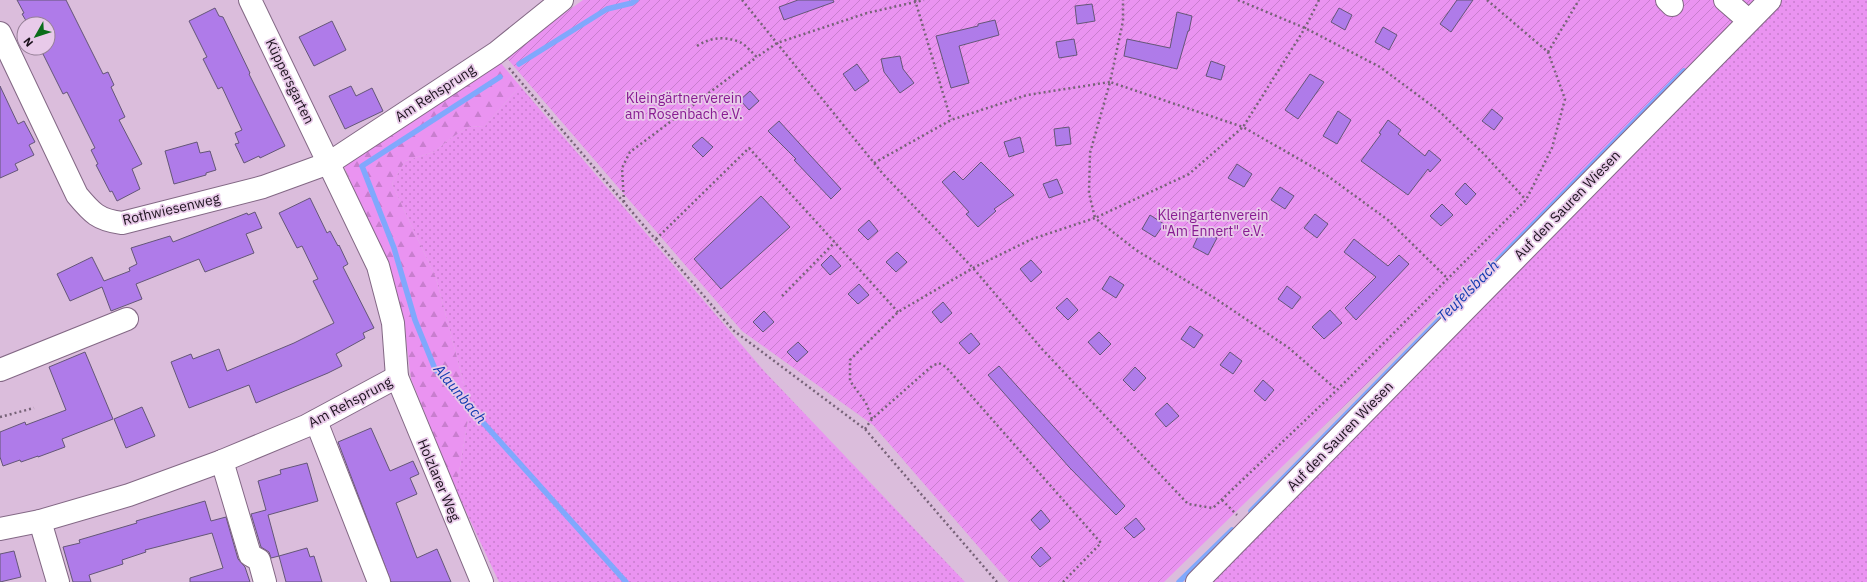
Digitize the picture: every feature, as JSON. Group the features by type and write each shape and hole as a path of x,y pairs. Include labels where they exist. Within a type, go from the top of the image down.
{"street":[{"name":"Küppersgarten","path":"250,0 329,163"},
{"name":"Am Rehsprung","path":"0,529 40,521 129,495 222,461 311,424 397,377 393,323 378,266 329,163 496,54 562,0"},
{"path":"1725,0 1748,20"},
{"name":"Auf den Sauren Wiesen","path":"1197,582 1748,20 1770,0"},
{"name":"Rothwiesenweg","path":"0,32 77,195 91,212 108,221 122,223 256,189 329,163"},
{"path":"0,370 127,319"},
{"name":"Holzlarer Weg","path":"397,377 482,582"},
{"path":"311,424 334,500 330,506"},
{"path":"311,424 379,582"},
{"path":"222,461 250,555 259,560 266,582"},
{"path":"40,521 58,582"}],"path":[{"path":"742,0 874,163 973,268 1042,349 1188,504 1213,508 1337,390 1526,200 1552,148 1565,99 1548,52 1487,0"},
{"path":"624,202 622,168 624,160 630,152 777,43 866,13 924,0"},
{"path":"1123,0 1123,21 1110,82 1090,153 1089,193 1095,218 1136,250 1212,297 1289,348 1337,390"},
{"path":"1238,0 1305,28 1380,67 1439,111 1484,154 1526,200"},
{"path":"872,419 866,403 850,382 850,360 898,312 973,268 1032,239 1095,218 1189,174 1243,127 1305,28 1318,0"},
{"path":"1548,52 1579,0"},
{"path":"915,1 951,120"},
{"path":"697,46 707,39 717,38 741,43 757,57"},
{"path":"496,54 733,330 865,429 997,582"},
{"path":"874,163 951,120 1028,95 1110,82 1243,127 1325,174 1388,220 1447,278"},
{"path":"656,240 749,148 898,312"},
{"path":"782,296 835,242"},
{"path":"865,429 872,419 932,366 939,363 946,367 1101,543 1063,582"},
{"path":"0,417 34,408"}],"green space":[{"name":"Kleingartenverein \"Am Ennert\" e.V.","path":"583,0 1760,0 1164,582 1009,582 873,425 742,331 505,56"},
{"path":"1777,0 1867,0 1867,582 1212,582"},
{"path":"489,49 520,86 484,127 470,126 451,138 434,152 405,161 392,184 436,278 470,407 456,490 411,379 404,324 386,263 343,164"},
{"path":"520,86 764,371 965,582 499,582 456,490 470,407 436,278 392,184 405,161 434,152 451,138 470,126 484,127"}],"building":[{"path":"17,0 66,0 103,74 108,72 114,85 111,87 125,117 119,120 142,164 132,169 140,189 117,201 112,191 110,192 96,165 98,164 91,150 95,148 67,92 63,94 44,56 56,56 56,16 23,16 22,14 24,13"},
{"path":"798,0 833,0 834,2 784,20 779,7"},
{"path":"1457,0 1473,0 1451,32 1440,24"},
{"path":"1092,4 1095,21 1077,24 1075,6"},
{"path":"215,8 219,16 223,17 250,73 249,74 285,146 260,158 259,156 244,163 235,144 239,143 235,133 242,130 222,87 218,89 203,59 207,57 189,21"},
{"path":"1339,8 1352,15 1345,30 1331,22"},
{"path":"1177,12 1192,16 1177,69 1124,56 1127,39 1170,48"},
{"path":"995,20 999,35 959,46 969,83 951,88 936,36 978,26 978,24"},
{"path":"332,21 346,50 314,66 299,37"},
{"path":"1383,27 1397,35 1389,50 1375,42"},
{"path":"1074,39 1077,55 1059,58 1056,42"},
{"path":"900,56 903,69 914,83 900,93 884,72 881,59"},
{"path":"1211,61 1225,66 1221,80 1206,76"},
{"path":"857,64 869,81 855,91 843,74"},
{"path":"1310,74 1324,82 1298,119 1285,110"},
{"path":"0,86 18,124 24,121 35,142 29,145 34,155 15,164 18,170 0,178"},
{"path":"351,86 356,96 372,88 383,111 345,129 329,96"},
{"path":"750,91 759,101 749,110 740,100"},
{"path":"1492,109 1503,118 1494,130 1482,121"},
{"path":"1338,111 1351,120 1337,144 1323,136"},
{"path":"1388,120 1401,130 1398,134 1425,156 1429,150 1441,160 1430,172 1428,169 1408,195 1361,161 1381,134 1379,133"},
{"path":"779,121 841,189 831,199 794,160 796,159 768,131"},
{"path":"1069,127 1071,144 1056,146 1054,129"},
{"path":"702,137 713,147 703,157 692,146"},
{"path":"1020,137 1024,152 1009,157 1004,142"},
{"path":"197,142 200,153 210,151 216,170 206,173 206,175 174,184 165,151"},
{"path":"981,162 1014,195 994,209 996,211 978,227 966,214 969,212 942,182 954,171 963,180"},
{"path":"1237,164 1252,174 1244,187 1228,178"},
{"path":"1057,179 1063,193 1049,198 1043,184"},
{"path":"1465,183 1476,194 1466,205 1455,194"},
{"path":"1280,187 1294,196 1285,209 1271,200"},
{"path":"761,196 790,227 721,289 694,259"},
{"path":"310,198 327,233 330,231 338,246 339,245 348,264 343,267 374,328 363,333 365,338 336,354 342,366 328,373 256,403 249,385 189,408 171,362 191,354 193,359 219,349 227,371 294,343 334,323 313,281 318,279 302,246 297,248 279,213"},
{"path":"1442,204 1453,215 1441,226 1430,216"},
{"path":"255,212 262,228 246,234 254,253 205,272 199,259 136,284 142,299 111,311 102,287 70,301 57,274 92,257 104,281 130,271 129,268 137,264 131,248 170,236 173,242 247,213 248,215"},
{"path":"1315,214 1328,224 1317,238 1304,228"},
{"path":"1150,215 1164,224 1155,237 1142,229"},
{"path":"869,220 878,231 868,240 858,230"},
{"path":"1201,230 1217,238 1208,255 1193,247"},
{"path":"1354,239 1388,266 1399,255 1409,264 1356,320 1345,308 1376,277 1344,252"},
{"path":"897,252 907,262 896,272 886,262"},
{"path":"831,255 841,266 830,275 821,265"},
{"path":"1031,260 1042,272 1031,282 1020,269"},
{"path":"1110,276 1124,285 1116,298 1102,289"},
{"path":"859,284 869,295 858,304 848,294"},
{"path":"1287,286 1301,297 1292,309 1278,299"},
{"path":"1067,298 1078,310 1068,320 1056,308"},
{"path":"943,302 952,313 941,323 932,312"},
{"path":"1330,310 1342,323 1324,339 1312,327"},
{"path":"764,311 774,322 763,332 753,322"},
{"path":"1190,326 1203,335 1194,348 1181,339"},
{"path":"1099,332 1111,344 1100,355 1088,342"},
{"path":"971,333 980,344 969,354 959,343"},
{"path":"798,342 808,352 797,362 787,352"},
{"path":"85,352 113,419 62,439 65,447 38,457 21,462 20,460 3,466 0,457 0,432 25,422 26,425 66,410 49,367"},
{"path":"1230,352 1242,361 1233,374 1220,365"},
{"path":"999,366 1125,506 1116,515 1069,467 988,375"},
{"path":"1135,367 1146,378 1134,391 1123,380"},
{"path":"1263,380 1274,390 1265,401 1254,391"},
{"path":"1167,403 1179,416 1166,427 1155,414"},
{"path":"142,407 155,436 126,448 114,419"},
{"path":"371,428 390,471 413,461 419,474 410,478 417,494 396,503 417,558 437,549 451,582 391,582 338,442"},
{"path":"307,463 318,501 268,515 279,556 271,558 269,552 261,547 251,514 266,510 258,481 281,474 280,470"},
{"path":"205,501 211,521 226,517 238,559 245,567 250,582 190,582 190,578 223,568 212,533 145,550 146,552 122,560 123,564 89,575 91,582 73,582 63,547 80,543 79,540 137,523 136,521"},
{"path":"1041,510 1050,521 1040,530 1031,520"},
{"path":"1136,518 1145,529 1134,538 1124,528"},
{"path":"1041,547 1051,558 1040,567 1031,557"},
{"path":"307,548 310,557 314,556 322,582 286,582 279,556"},
{"path":"14,551 21,577 0,582 0,554"}],"waterway":[{"path":"519,64 607,9 632,3 636,0"},
{"name":"Teufelsbach","path":"1251,511 1684,71"},
{"name":"Alaunbach","path":"500,77 362,166 394,248 415,320 435,369 626,582"},
{"name":"Teufelsbach","path":"1179,582 1232,530"}],"park label":[{"name":"Kleingärtnerverein am Rosenbach e.V.","path":"684,106"}]}
